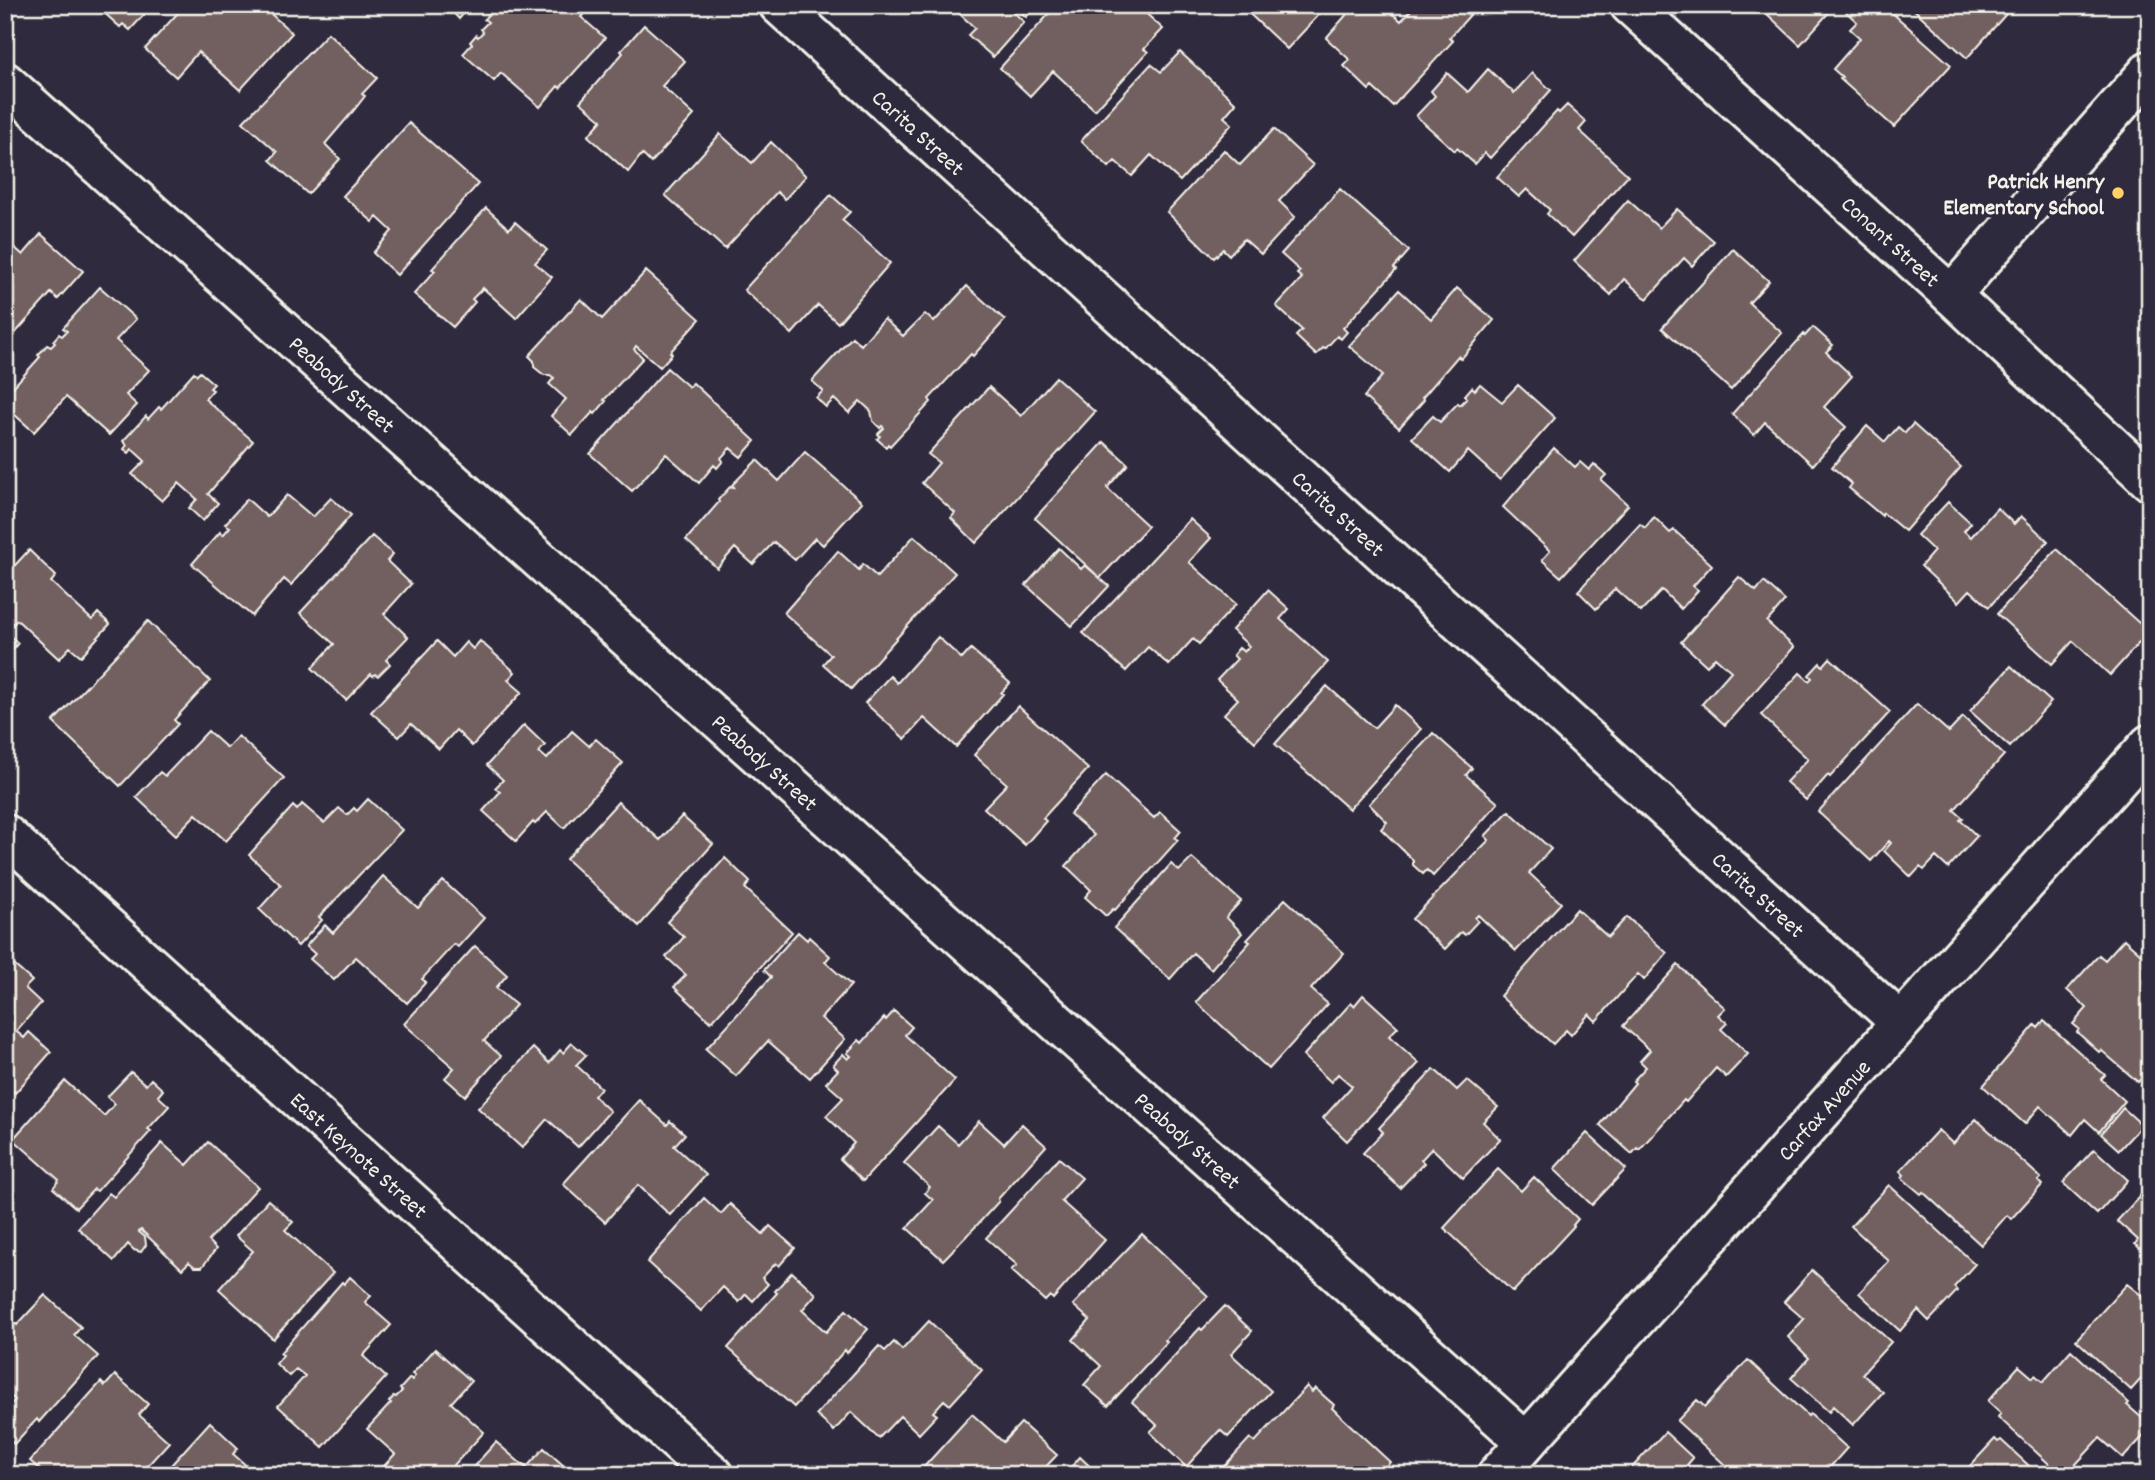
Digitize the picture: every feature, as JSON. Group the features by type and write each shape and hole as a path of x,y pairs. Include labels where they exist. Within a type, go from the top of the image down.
{"street":[{"name":"Carita Street","path":"779,5 1900,1022"},
{"name":"Conant Street","path":"1630,5 1951,295 2150,481"},
{"path":"1951,295 2150,70"},
{"name":"Peabody Street","path":"5,82 1526,1442"},
{"name":"Carfax Avenue","path":"1497,1475 2150,744"},
{"name":"East Keynote Street","path":"5,834 713,1475"}],"building":[{"path":"102,5 153,5 130,30 123,24 120,27 101,10 104,7"},
{"path":"185,5 261,5 292,33 240,90 198,52 176,77 145,49"},
{"path":"446,5 471,5 459,19"},
{"path":"507,5 592,5 581,17 605,38 540,107 501,73 494,81 463,54 476,35 478,37 483,32 481,29 488,22 484,19 493,9 499,14"},
{"path":"950,5 1010,5 1008,7 1024,22 993,57 968,35 975,28"},
{"path":"1013,5 1037,5 1026,17"},
{"path":"1057,5 1137,5 1163,29 1144,49 1148,52 1095,110 1053,71 1030,96 1000,68"},
{"path":"1240,5 1328,5 1287,49"},
{"path":"1355,5 1383,5 1401,21 1412,9 1409,5 1460,5 1470,15 1449,38 1453,41 1393,106 1372,87 1369,90 1344,66 1350,60 1326,38"},
{"path":"1774,5 1826,5 1831,10 1800,45 1767,14"},
{"path":"1839,5 1892,5 1889,10 1951,65 1894,127 1840,79 1842,77 1833,69 1860,38 1850,29 1857,22"},
{"path":"1909,5 2014,5 1967,58"},
{"path":"644,25 685,61 662,86 694,115 651,163 642,154 628,172 588,136 602,120 580,102"},
{"path":"328,33 377,78 325,144 340,159 308,194 270,160 277,152 243,122"},
{"path":"1180,52 1236,103 1224,117 1232,124 1180,181 1151,155 1132,176 1115,161 1109,167 1081,141 1151,64 1161,72"},
{"path":"1488,69 1514,93 1532,73 1551,90 1490,158 1485,153 1475,164 1457,148 1455,151 1416,116 1435,96 1431,91 1447,73 1468,92"},
{"path":"1567,105 1586,122 1579,130 1628,175 1572,237 1547,214 1550,210 1527,189 1519,197 1497,177 1557,111 1559,113"},
{"path":"409,123 478,184 397,275 373,253 392,231 377,217 373,222 343,196"},
{"path":"1274,129 1313,165 1279,201 1295,217 1261,254 1244,239 1229,255 1223,249 1214,258 1167,212 1224,150 1240,165"},
{"path":"720,134 752,163 771,142 806,176 785,199 777,192 725,249 665,195"},
{"path":"1340,189 1409,251 1394,268 1396,270 1343,328 1347,332 1341,339 1337,336 1316,355 1296,336 1302,330 1276,306 1302,278 1297,274 1300,271 1281,254"},
{"path":"831,195 850,212 842,220 890,263 838,323 818,305 792,334 744,290"},
{"path":"1628,200 1659,228 1677,209 1714,241 1692,266 1684,258 1647,299 1624,279 1611,295 1574,261"},
{"path":"486,208 509,229 515,222 547,250 535,263 552,277 516,318 483,288 472,299 475,302 453,327 414,294 435,271 432,269"},
{"path":"41,234 83,271 58,299 51,293 11,338 8,335 5,338 5,239 23,255"},
{"path":"1733,249 1769,281 1749,303 1782,333 1731,390 1662,328"},
{"path":"646,271 700,319 660,367 636,346 634,349 643,358 604,400 606,401 595,414 593,412 572,435 551,416 566,399 549,384 554,378 544,375 534,367 534,361 529,356 581,299 602,319"},
{"path":"967,286 1005,320 929,399 931,402 890,446 888,444 886,447 877,439 884,428 880,428 873,421 871,411 860,401 849,413 834,399 826,407 816,398 823,391 812,381 852,337 861,345 884,319 903,336 925,314 934,322"},
{"path":"100,287 136,319 116,340 149,370 126,395 137,405 109,435 66,397 34,432 5,406 5,396 40,357 38,355 47,345 51,347 59,334 62,336 67,331 63,328"},
{"path":"1457,288 1494,320 1461,359 1458,356 1399,428 1364,397 1383,375 1349,346 1399,290 1431,319"},
{"path":"1813,327 1833,345 1826,352 1852,376 1824,407 1846,427 1813,465 1765,422 1754,435 1732,414"},
{"path":"667,368 689,387 693,383 755,441 741,457 730,448 717,468 714,465 699,483 666,454 632,491 590,454"},
{"path":"194,372 197,375 200,372 214,384 210,388 213,390 205,399 253,441 208,494 218,503 203,521 189,508 197,499 179,483 162,501 132,474 145,461 132,449 129,453 124,449 127,445 123,441 146,416 148,419 159,407 161,409"},
{"path":"1056,377 1095,412 976,543 951,518 955,513 922,483 939,463 928,454 989,387 1021,416"},
{"path":"1480,384 1502,402 1518,385 1555,418 1500,480 1468,451 1450,472 1412,438 1433,416 1440,422 1458,403 1460,405 1467,398 1465,395 1472,387 1475,390"},
{"path":"1913,424 1961,467 1905,531 1883,513 1882,516 1849,488 1852,484 1832,467 1867,426 1885,442 1898,427 1905,433"},
{"path":"1104,442 1128,464 1107,488 1148,526 1100,578 1035,518"},
{"path":"1554,448 1575,467 1580,462 1589,470 1594,464 1606,475 1601,480 1628,505 1561,577 1542,560 1550,551 1503,507"},
{"path":"805,452 862,502 823,545 815,538 795,560 774,542 753,564 735,548 717,568 686,540 718,500 730,487 734,487 732,485 757,460 779,481"},
{"path":"287,495 313,517 331,498 351,515 291,585 284,579 252,616 192,564 220,532 223,535 230,527 225,524 247,499 267,517"},
{"path":"1948,502 1971,523 1964,531 1971,537 1997,508 2014,524 2021,516 2048,541 1989,607 1970,590 1959,602 1921,566 1934,551 1917,535"},
{"path":"1654,517 1670,533 1674,530 1712,565 1693,586 1698,590 1681,609 1662,590 1641,612 1615,589 1596,609 1578,591 1640,524 1645,528"},
{"path":"1190,519 1211,538 1189,562 1236,604 1199,644 1193,639 1169,665 1148,647 1126,671 1083,633"},
{"path":"372,536 393,554 387,561 411,584 384,614 408,637 386,660 390,664 378,676 371,674 346,700 312,668 334,644 300,613"},
{"path":"914,536 955,573 851,689 823,664 831,655 784,613 838,551 859,570 863,564 877,577"},
{"path":"1059,548 1081,569 1085,565 1109,586 1072,626 1026,585"},
{"path":"2057,549 2149,632 2110,675 2073,641 2052,664 1997,614"},
{"path":"29,550 56,576 51,582 92,620 98,613 110,624 81,656 70,647 59,659 17,620 6,632 18,643 5,658 5,576"},
{"path":"1739,577 1756,591 1764,582 1785,601 1767,622 1794,647 1725,725 1702,704 1731,671 1715,657 1707,666 1681,642"},
{"path":"1268,590 1289,609 1280,619 1328,662 1255,742 1224,714 1238,699 1217,680 1237,659 1233,655 1239,648 1244,652 1249,646 1232,630"},
{"path":"148,621 210,681 174,720 178,724 120,786 53,722"},
{"path":"938,637 962,659 971,649 1010,683 956,747 924,718 905,739 865,703 890,676 897,683"},
{"path":"437,641 453,657 466,642 473,649 480,641 515,672 508,680 522,692 472,746 456,730 439,749 411,724 399,737 371,712"},
{"path":"1830,658 1890,712 1806,800 1786,782 1808,759 1761,715 1800,673 1809,681 1812,678 1809,675 1820,663 1823,666"},
{"path":"2011,666 2051,702 2010,747 1970,711"},
{"path":"1327,686 1374,728 1395,705 1421,729 1349,809 1275,744"},
{"path":"1917,704 1949,732 1963,717 2004,755 1954,810 1963,818 1960,820 1977,836 1948,868 1936,857 1924,870 1920,867 1911,877 1884,851 1891,843 1889,841 1871,861 1818,812"},
{"path":"1018,706 1088,769 1043,818 1046,821 1025,845 984,808 1007,784 974,755"},
{"path":"524,725 545,745 539,752 547,759 572,731 589,746 596,739 623,763 564,828 547,812 535,824 533,822 516,841 483,811 500,792 495,788 503,780 487,765"},
{"path":"208,731 227,748 238,736 284,778 226,841 196,814 176,835 136,797 160,772 165,776"},
{"path":"1433,733 1472,768 1466,775 1498,803 1433,876 1427,870 1423,874 1413,865 1413,860 1381,829 1387,822 1369,804"},
{"path":"1106,775 1154,818 1160,812 1181,831 1175,838 1178,840 1115,910 1106,916 1085,897 1091,890 1066,866 1094,835 1070,814"},
{"path":"368,799 402,830 319,917 322,920 298,946 259,909 281,885 249,855 293,806 297,810 302,804 324,823 339,808 347,815 354,808 357,811"},
{"path":"618,802 660,840 682,816 713,844 639,926 566,859"},
{"path":"1509,811 1551,849 1529,873 1561,903 1516,951 1478,915 1475,918 1478,921 1465,935 1461,932 1445,949 1412,919 1489,840 1485,836"},
{"path":"725,858 750,882 745,888 792,932 711,1022 674,987 686,975 666,957 684,937 667,922"},
{"path":"1192,858 1241,901 1226,917 1242,933 1211,969 1193,953 1170,979 1114,928 1171,864 1179,871"},
{"path":"383,876 418,908 443,881 484,918 458,947 454,944 422,979 426,982 407,1003 356,957 334,980 310,959 315,954 306,946 325,925 333,933"},
{"path":"1285,899 1344,953 1311,989 1328,1004 1269,1069 1196,1002"},
{"path":"1577,909 1608,937 1627,917 1667,953 1644,980 1638,974 1596,1021 1589,1014 1571,1035 1566,1030 1553,1044 1500,996"},
{"path":"798,932 807,940 809,937 830,956 825,962 851,985 821,1018 845,1039 810,1078 768,1041 736,1076 706,1049 771,977 764,970"},
{"path":"2124,939 2150,962 2150,1069 2138,1082 2077,1032 2079,1029 2073,1024 2087,1008 2067,990 2099,955 2105,960"},
{"path":"475,946 507,975 496,988 516,1005 484,1041 501,1056 465,1096 445,1078 454,1068 404,1024"},
{"path":"5,957 32,981 25,988 41,1003 16,1031 24,1038 29,1032 51,1052 15,1093 5,1084"},
{"path":"1678,965 1725,1008 1718,1015 1727,1023 1721,1029 1748,1054 1726,1077 1716,1068 1686,1102 1684,1100 1639,1150 1637,1148 1632,1154 1600,1125 1646,1067 1640,1061 1650,1050 1623,1026"},
{"path":"1363,995 1398,1027 1389,1036 1419,1063 1347,1141 1323,1118 1352,1086 1338,1074 1331,1082 1303,1056 1351,1003 1354,1006"},
{"path":"894,1011 912,1027 905,1035 955,1080 863,1181 840,1159 854,1143 826,1116 843,1098 826,1083 838,1070 833,1065 843,1054 848,1059 851,1056 847,1053 859,1040 862,1043 884,1018 886,1020"},
{"path":"2044,1021 2105,1075 2101,1079 2125,1101 2099,1132 2085,1119 2072,1135 2040,1106 2025,1124 1983,1086 2035,1025 2038,1028"},
{"path":"572,1043 586,1055 576,1065 601,1088 594,1096 610,1111 578,1147 547,1119 522,1148 478,1108 533,1048 549,1063 560,1050 563,1053"},
{"path":"1434,1069 1457,1090 1467,1080 1498,1107 1483,1122 1500,1139 1463,1178 1432,1148 1421,1160 1424,1163 1400,1188 1363,1153 1383,1132 1379,1128"},
{"path":"131,1072 146,1085 151,1079 163,1090 158,1096 169,1106 148,1129 151,1131 97,1191 94,1189 76,1208 53,1188 59,1180 13,1139 65,1081 104,1116 115,1104 107,1097"},
{"path":"639,1100 667,1125 670,1121 685,1134 674,1146 706,1175 670,1215 638,1185 605,1222 563,1184"},
{"path":"2123,1108 2142,1125 2119,1150 2101,1134"},
{"path":"1976,1119 2041,1178 2038,1181 2042,1185 2011,1219 2007,1215 1981,1245 1923,1192 1921,1194 1902,1178 1904,1175 1900,1171 1938,1130 1953,1144"},
{"path":"979,1121 1004,1144 1022,1124 1046,1146 943,1260 907,1228 933,1200 925,1193 930,1187 904,1163 938,1126 958,1144"},
{"path":"1587,1133 1626,1169 1592,1205 1554,1169"},
{"path":"208,1142 258,1187 208,1241 216,1249 202,1267 195,1267 189,1262 182,1269 141,1230 139,1232 145,1237 146,1245 141,1252 128,1244 114,1261 78,1228 109,1193 114,1197 162,1143 187,1165"},
{"path":"2094,1149 2128,1180 2097,1214 2063,1183"},
{"path":"1059,1158 1082,1178 1061,1201 1105,1240 1053,1299 1050,1296 1045,1301 1011,1270 1017,1265 986,1238"},
{"path":"1498,1169 1521,1191 1534,1177 1578,1219 1513,1292 1444,1228"},
{"path":"1889,1185 1975,1264 1954,1287 1957,1291 1929,1321 1918,1310 1900,1331 1859,1293 1889,1261 1851,1226"},
{"path":"2150,1185 2150,1258 2135,1244 2138,1240 2117,1221"},
{"path":"704,1198 721,1214 730,1204 763,1234 770,1226 795,1248 779,1266 776,1263 762,1278 768,1284 753,1301 746,1294 739,1302 723,1287 701,1311 647,1262"},
{"path":"268,1200 293,1222 285,1230 333,1273 273,1339 219,1289 253,1251 236,1236"},
{"path":"1142,1234 1208,1296 1165,1340 1167,1342 1108,1406 1084,1385 1101,1366 1073,1340 1090,1320 1073,1305"},
{"path":"1812,1270 1891,1342 1862,1374 1883,1392 1853,1425 1833,1406 1829,1412 1791,1378 1809,1358 1788,1337 1804,1319 1784,1302"},
{"path":"792,1272 816,1294 802,1310 826,1332 846,1310 868,1329 847,1353 845,1350 794,1407 728,1348"},
{"path":"350,1277 371,1296 365,1302 391,1325 363,1356 386,1377 323,1447 278,1406 305,1376 296,1369 289,1376 276,1364 283,1355 280,1353 342,1282 344,1284"},
{"path":"2127,1284 2150,1302 2150,1369 2131,1390 2076,1340"},
{"path":"45,1295 81,1327 74,1335 98,1356 39,1422 37,1419 14,1444 5,1436 5,1411 15,1400 5,1391 5,1320 8,1317 17,1325"},
{"path":"1225,1306 1252,1331 1231,1354 1271,1391 1228,1437 1220,1430 1186,1467 1150,1432 1157,1425 1132,1402 1200,1328 1202,1330"},
{"path":"929,1321 982,1370 950,1405 944,1400 933,1412 937,1415 919,1434 900,1416 879,1438 851,1412 834,1431 816,1415 879,1346 885,1351 894,1342 902,1350"},
{"path":"435,1349 471,1381 451,1403 484,1432 445,1475 376,1475 395,1454 367,1429 391,1403 389,1402 394,1396 402,1391 400,1389 410,1378 412,1380 415,1376 412,1374"},
{"path":"2071,1350 2129,1403 2127,1405 2150,1425 2150,1429 2123,1458 2100,1438 2066,1475 2061,1475 1998,1417 2001,1413 1988,1401 2019,1366 2033,1378 2035,1375 2043,1382"},
{"path":"1748,1360 1847,1448 1823,1475 1736,1475 1677,1421 1697,1400 1705,1407"},
{"path":"115,1375 148,1404 139,1415 169,1442 139,1475 46,1475 30,1461 101,1382 105,1386"},
{"path":"1307,1386 1312,1392 1315,1388 1334,1405 1332,1408 1390,1462 1379,1475 1216,1475 1250,1438 1255,1442"},
{"path":"972,1414 1003,1442 1021,1423 1057,1455 1038,1475 928,1475 922,1469"},
{"path":"210,1422 238,1448 233,1454 257,1475 162,1475"},
{"path":"1665,1432 1693,1458 1687,1465 1698,1475 1626,1474"},
{"path":"1995,1439 1998,1442 2001,1440 2039,1475 1967,1475 1972,1470 1969,1467"},
{"path":"496,1442 526,1468 544,1448 574,1475 466,1475"},
{"path":"1080,1457 1099,1475 1064,1475"}],"place":[{"name":"Patrick Henry Elementary School","path":"2118,193"}]}
